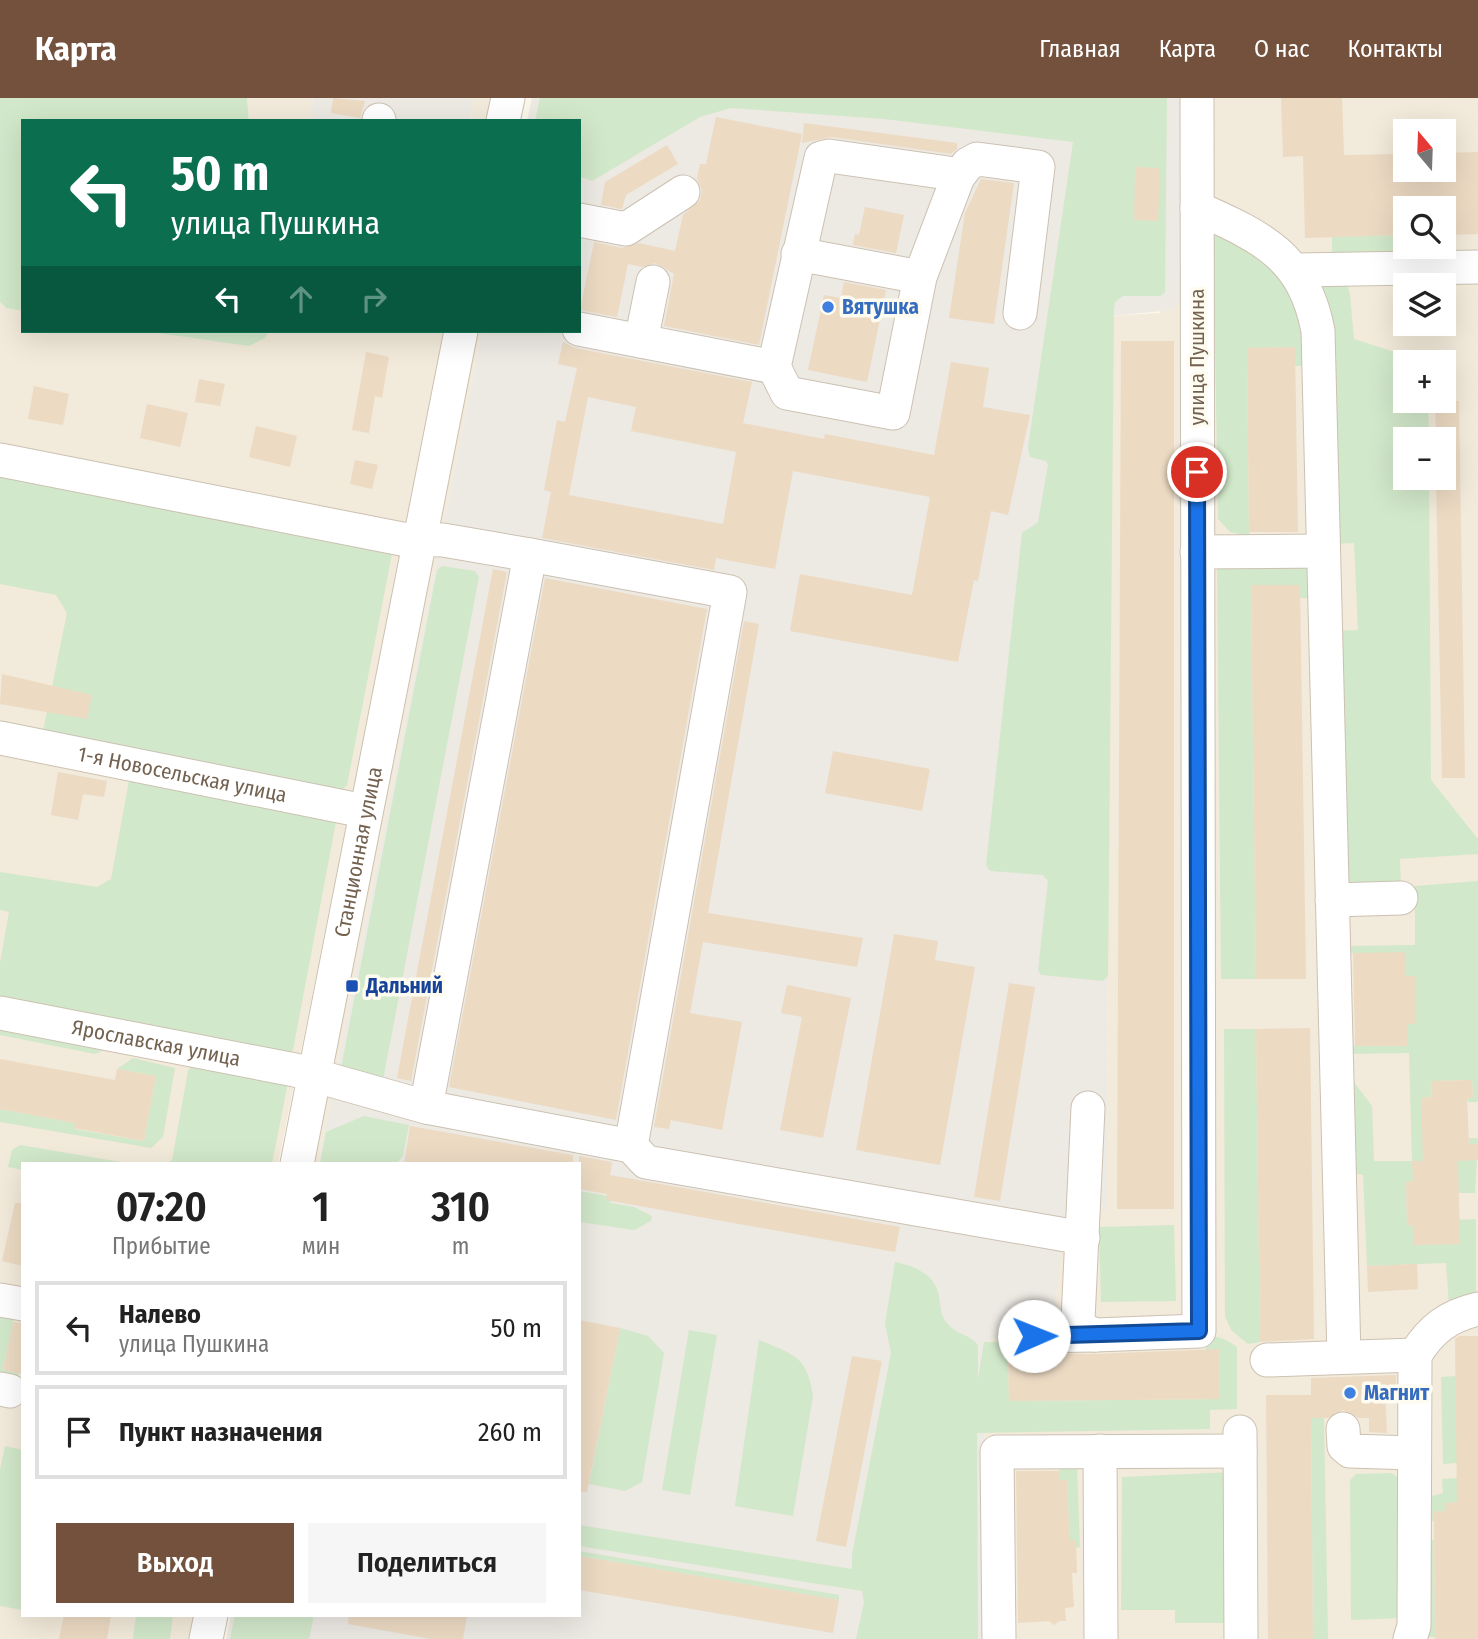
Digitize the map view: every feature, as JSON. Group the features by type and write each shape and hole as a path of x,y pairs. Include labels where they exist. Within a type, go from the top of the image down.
{"street":[{"path":"503,119 508,98"},
{"name":"улица Пушкина","path":"1095,1335 1199,1331 1197,208 1205,99"},
{"path":"958,177 947,173 842,158 821,158 774,367 787,393 893,413 920,277 958,177 968,164 977,159 1038,167 1020,313"},
{"path":"581,220 626,229 684,192"},
{"path":"1197,208 1233,224 1272,248 1296,270 1312,300 1318,331 1344,1357"},
{"path":"798,254 920,277"},
{"path":"1296,270 1478,267"},
{"path":"641,341 653,282"},
{"path":"581,329 774,367"},
{"name":"Станционная улица","path":"297,1162 364,811 461,333"},
{"path":"0,460 402,539 419,538 530,555 730,593 631,1146 646,1162 1083,1238"},
{"path":"1197,552 1323,551"},
{"path":"426,1107 530,555"},
{"name":"1-я Новосельская улица","path":"0,738 364,811"},
{"path":"1332,900 1401,898"},
{"name":"Ярославская улица","path":"0,1013 314,1074 426,1107 631,1146"},
{"path":"1088,1108 1077,1320 1082,1329 1095,1335"},
{"path":"0,1300 21,1304"},
{"path":"1410,1639 1414,1626 1415,1355 1427,1334 1453,1315 1478,1309"},
{"path":"1025,1336 1095,1335"},
{"path":"1267,1360 1415,1355"},
{"path":"1343,1429 1344,1446 1350,1451 1414,1453"},
{"path":"999,1639 997,1452 1100,1451 1240,1442 1241,1639"},
{"path":"1100,1451 1101,1639"},
{"path":"206,1639 211,1617"}],"shaded area":[{"path":"247,98 313,98 310,119 249,119"},
{"path":"313,98 474,98 470,119 310,119"},
{"path":"474,98 493,98 489,119 470,119"},
{"path":"532,98 1186,98 1181,302 1172,310 1110,316 1106,321 1108,1210 1072,1211 1065,1216 1052,1330 1034,1340 995,1338 989,1341 985,1349 983,1639 226,1639 231,1617 581,1617 581,1162 318,1162 482,333 581,333 581,119 527,119"},
{"path":"1186,98 1478,98 1478,1639 983,1639 985,1349 989,1341 995,1338 1034,1340 1065,1216 1072,1211 1108,1209 1106,321 1110,316 1160,313"},
{"path":"0,302 6,308 21,311 21,333 157,333 213,341 265,338 269,333 446,333 278,1162 21,1162 21,1617 194,1617 190,1639 0,1639"},
{"path":"476,333 482,333 318,1162 308,1162"}],"green space":[{"path":"0,98 247,98 249,119 21,119 21,311 6,308 0,302"},
{"path":"540,98 1167,98 1165,292 1160,296 1123,296 1115,302 1114,310 1108,976 1103,981 1041,975 1038,970 1048,881 1043,875 990,871 986,865 1022,533 1038,522 1048,465 1046,461 1030,457 1028,447 1073,142 884,119 731,108 700,117 592,181 581,177 581,119 535,119"},
{"path":"1213,231 1266,256 1301,298 1311,366 1295,366 1294,347 1247,348 1249,536 1230,532 1218,519"},
{"path":"1393,235 1393,259 1332,260 1332,237"},
{"path":"1308,276 1345,276 1350,295 1354,339 1393,351 1393,413 1428,413 1429,427 1393,427 1393,490 1429,490 1431,780 1478,839 1478,854 1400,859 1401,889 1347,885 1334,631 1358,630 1354,543 1331,544"},
{"path":"157,333 269,333 265,338 249,346"},
{"path":"0,471 388,546 392,554 347,785 341,791 43,731 67,613 56,595 0,584"},
{"path":"1306,560 1317,598 1300,598 1300,585 1251,586 1256,979 1221,979 1217,570 1226,565"},
{"path":"442,566 475,571 479,577 383,1080 341,1068 437,570"},
{"path":"130,775 336,822 293,1050 285,1055 0,1003 0,963 9,912 0,910 0,872 97,887 111,879"},
{"path":"1478,881 1478,1102 1468,1102 1467,1098 1473,1097 1472,1080 1431,1081 1432,1097 1421,1098 1429,1161 1413,1161 1413,1181 1406,1182 1407,1225 1413,1226 1414,1245 1459,1244 1452,1220 1476,1219 1476,1301 1449,1305 1446,1263 1367,1266 1363,1175 1350,1173 1344,1069 1372,1106 1374,1161 1412,1161 1409,1053 1348,1054 1348,1046 1407,1045 1407,1024 1415,976 1406,976 1406,953 1347,953 1347,946 1415,945 1415,886"},
{"path":"0,1020 106,1049 95,1054 0,1035"},
{"path":"1224,1029 1256,1029 1260,1342 1248,1344 1231,1330 1225,1316"},
{"path":"133,1058 175,1068 163,1137 151,1148 0,1122 0,1109 75,1123 75,1129 144,1141 156,1076 117,1069"},
{"path":"192,1064 288,1082 272,1162 170,1162 188,1071"},
{"path":"364,1116 409,1125 403,1156 398,1162 320,1162 326,1132"},
{"path":"1469,1138 1478,1138 1475,1193 1459,1193 1451,1161 1476,1144 1469,1144"},
{"path":"20,1145 121,1162 21,1162 21,1170 8,1167 12,1150"},
{"path":"581,1191 609,1196 611,1203 634,1207 652,1216 651,1221 634,1230 581,1222"},
{"path":"1174,1225 1176,1301 1101,1302 1099,1227"},
{"path":"895,1262 923,1272 934,1282 941,1311 950,1327 978,1345 978,1379 984,1342 1024,1343 1024,1352 1008,1353 1009,1401 1220,1399 1219,1350 1206,1350 1206,1336 1222,1338 1237,1347 1237,1409 1210,1410 1210,1429 977,1433 978,1639 856,1639 864,1603 862,1591 581,1546 581,1525 852,1569 852,1555 891,1353 885,1324"},
{"path":"0,1314 14,1318 3,1369 19,1373 17,1383 0,1379"},
{"path":"620,1328 648,1336 664,1353 642,1482 625,1491 589,1484"},
{"path":"689,1330 717,1335 690,1495 662,1490"},
{"path":"759,1340 782,1349 803,1365 813,1396 793,1516 735,1506"},
{"path":"1456,1376 1457,1463 1443,1464 1441,1377"},
{"path":"1311,1418 1324,1418 1328,1639 1313,1639"},
{"path":"5,1446 21,1450 21,1610 0,1606 0,1469"},
{"path":"1077,1466 1080,1547 1076,1548 1076,1541 1070,1541 1067,1480 1060,1480 1059,1467"},
{"path":"1233,1472 1233,1623 1175,1623 1175,1610 1121,1610 1122,1477"},
{"path":"1391,1473 1403,1480 1401,1618 1351,1620 1350,1480 1356,1474"},
{"path":"1457,1478 1457,1502 1446,1503 1446,1511 1434,1511 1434,1521 1422,1522 1425,1498 1443,1493 1442,1479"},
{"path":"1423,1540 1434,1540 1435,1637 1423,1637"},
{"path":"581,1551 839,1595 839,1600 581,1556"},
{"path":"136,1617 173,1617 170,1639 133,1639"},
{"path":"235,1617 314,1617 309,1639 230,1639"}],"building":[{"path":"333,98 365,101 360,118 331,113"},
{"path":"1281,98 1342,98 1344,155 1393,154 1393,182 1456,182 1456,153 1478,152 1478,234 1456,235 1456,196 1393,196 1393,235 1305,238 1303,156 1283,157"},
{"path":"716,117 802,134 759,345 664,326 674,274 656,263 642,267 628,264 617,317 581,310 594,242 622,248 639,243 675,251 683,215 700,200 702,190 697,179 700,164 706,164"},
{"path":"804,123 957,143 957,149 951,154 832,137 802,143"},
{"path":"667,145 678,164 626,195 622,209 601,205 605,182"},
{"path":"1135,167 1160,168 1158,221 1134,220"},
{"path":"981,179 1014,183 994,324 949,318 965,213"},
{"path":"865,207 904,215 896,253 853,245 855,234 859,235"},
{"path":"844,282 886,290 867,382 808,370 824,295 841,298"},
{"path":"1121,341 1174,341 1174,1209 1117,1209"},
{"path":"563,342 575,348 752,382 743,423 824,439 825,434 934,455 951,362 989,368 983,407 1030,415 1008,515 991,511 978,581 974,580 958,662 790,631 800,574 912,595 930,497 793,471 775,569 716,558 714,570 542,538 551,492 544,490 557,420 565,422 577,368 558,364","holes":["588,397 636,407 631,431 736,452 723,524 569,495"]},
{"path":"1295,347 1298,532 1249,532 1247,348"},
{"path":"366,352 389,357 382,398 375,396 369,433 352,430"},
{"path":"199,379 225,384 220,406 195,402"},
{"path":"34,386 69,394 63,425 28,419"},
{"path":"1456,401 1459,401 1465,778 1442,778 1436,490 1456,490 1456,427 1436,427 1435,413 1456,413"},
{"path":"147,404 188,413 180,447 140,438"},
{"path":"256,426 297,436 290,467 249,457"},
{"path":"355,460 378,465 372,489 350,484"},
{"path":"493,569 507,572 411,1081 397,1078"},
{"path":"545,578 707,609 616,1120 449,1087"},
{"path":"1251,585 1300,585 1306,979 1256,979"},
{"path":"744,621 759,624 708,913 863,938 857,967 703,942 690,1013 742,1022 722,1130 671,1120 669,1129 654,1127"},
{"path":"2,674 92,695 87,719 0,704"},
{"path":"833,751 930,769 922,811 825,793"},
{"path":"58,772 107,781 104,797 83,794 78,820 51,815"},
{"path":"894,934 938,941 935,960 975,967 940,1165 856,1150"},
{"path":"1406,952 1406,976 1415,976 1415,1024 1407,1024 1407,1046 1355,1046 1353,953"},
{"path":"1009,983 1035,987 1000,1201 974,1197"},
{"path":"787,985 851,998 823,1138 780,1130 802,1017 781,1013"},
{"path":"1310,1028 1314,1339 1260,1342 1256,1029"},
{"path":"0,1059 115,1080 117,1069 156,1076 144,1141 74,1128 75,1123 0,1109"},
{"path":"1472,1080 1473,1098 1467,1098 1469,1144 1478,1144 1478,1160 1458,1161 1460,1244 1413,1245 1413,1226 1407,1225 1406,1182 1413,1181 1412,1161 1423,1161 1421,1098 1432,1097 1431,1081"},
{"path":"410,1126 573,1155 573,1162 404,1162"},
{"path":"579,1156 612,1162 610,1175 900,1227 895,1252 606,1200 607,1194 581,1189"},
{"path":"15,1203 21,1203 21,1266 2,1261"},
{"path":"1417,1264 1418,1289 1368,1292 1367,1266"},
{"path":"581,1320 620,1328 587,1492 581,1492"},
{"path":"13,1322 21,1323 21,1374 3,1370"},
{"path":"1460,1336 1478,1336 1478,1639 1435,1639 1434,1511 1446,1511 1446,1503 1457,1502 1455,1339"},
{"path":"1219,1349 1220,1399 1009,1401 1008,1353 1095,1354"},
{"path":"852,1356 882,1361 846,1547 816,1541"},
{"path":"1396,1375 1396,1391 1385,1391 1387,1433 1369,1432 1369,1418 1359,1418 1343,1410 1328,1418 1311,1418 1313,1639 1268,1639 1266,1395 1311,1395 1311,1378"},
{"path":"1016,1471 1060,1471 1060,1480 1067,1480 1070,1541 1076,1540 1077,1573 1072,1573 1074,1607 1065,1608 1066,1621 1059,1621 1054,1625 1049,1621 1018,1623"},
{"path":"581,1556 839,1600 833,1633 581,1590"},
{"path":"64,1617 111,1617 107,1639 59,1639"},
{"path":"349,1617 467,1617 463,1639 431,1639 348,1624"}],"place":[{"name":"Вятушка","path":"828,307"},
{"name":"Дальний","path":"352,986"},
{"name":"Магнит","path":"1350,1393"}],"route":[{"path":"1034,1336 1199,1331 1197,472"}]}
